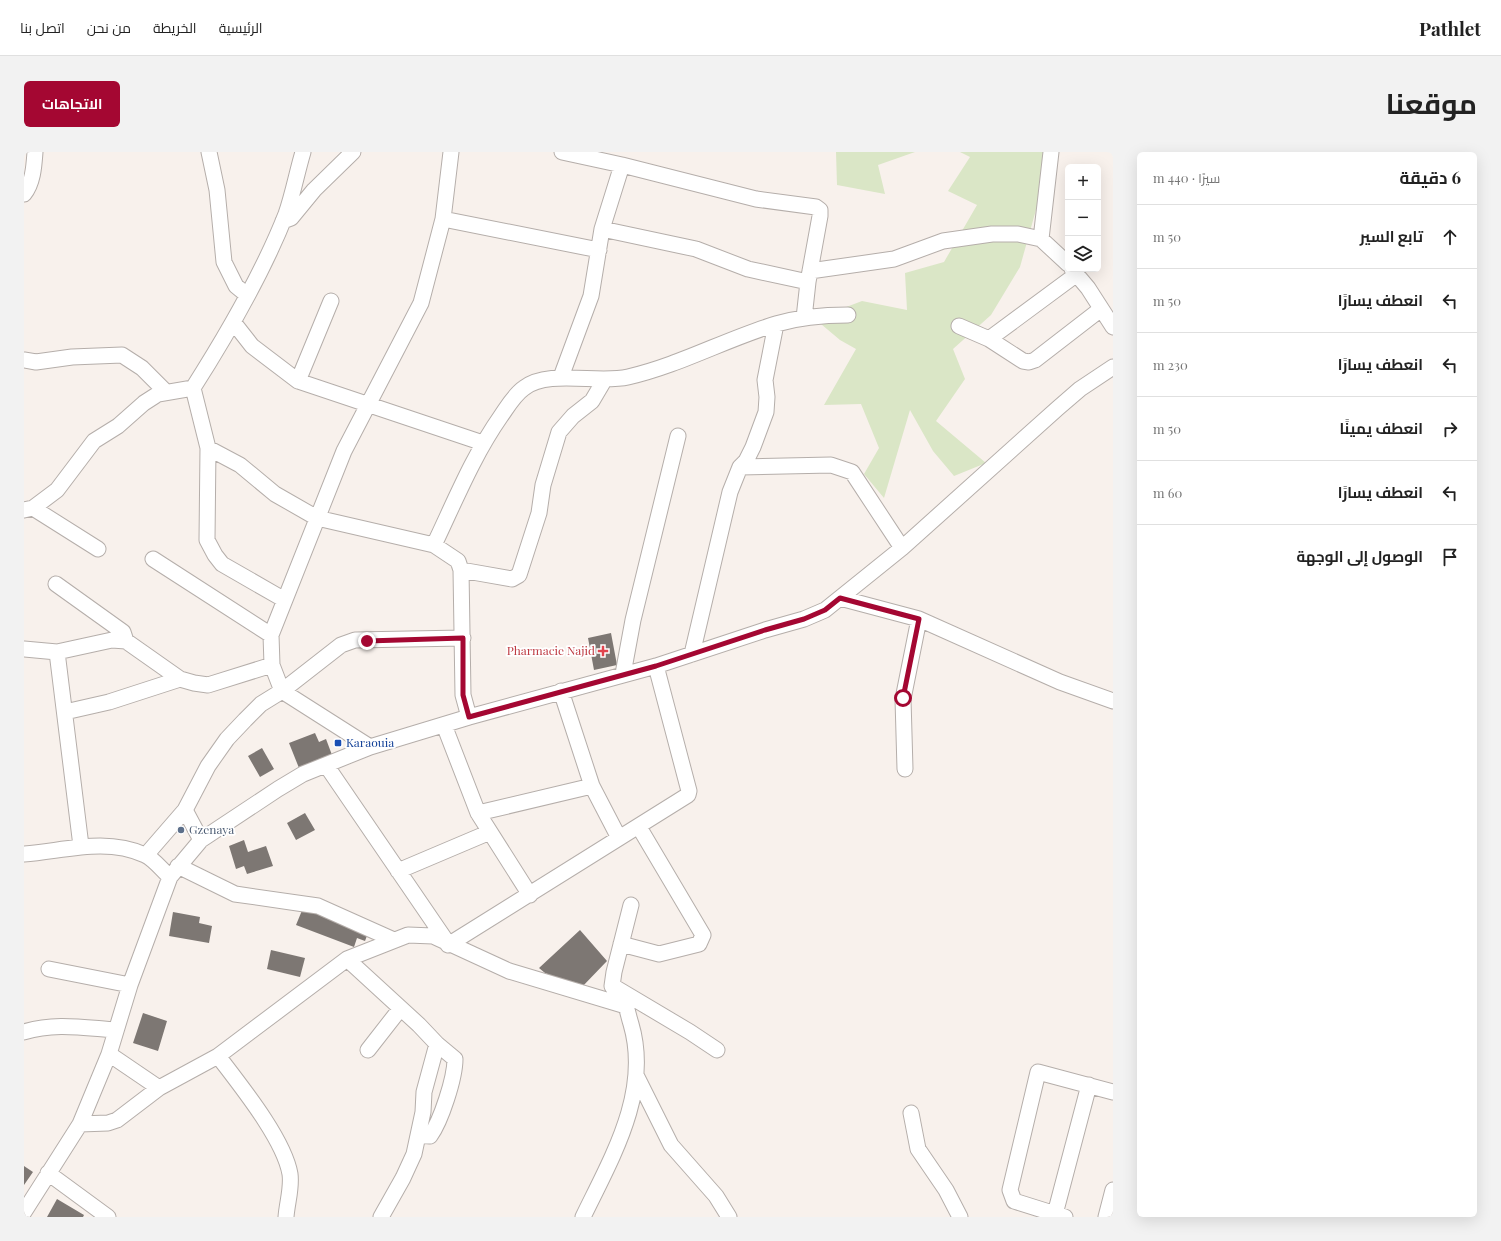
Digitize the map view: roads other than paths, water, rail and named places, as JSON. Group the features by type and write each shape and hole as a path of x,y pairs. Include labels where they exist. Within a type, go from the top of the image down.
{"street":[{"path":"24,194 28,189 33,172 35,152"},
{"path":"209,152 217,190 224,262 236,286 247,296"},
{"path":"283,599 222,564 207,540 208,448 193,388 234,323 283,221 303,152"},
{"path":"283,221 291,218 314,190 352,152"},
{"path":"370,747 282,692 272,665 271,635 283,599 344,451 421,303 443,219 451,152"},
{"path":"562,152 622,165 756,199 816,207 820,210 820,216 809,276 804,318"},
{"path":"1041,239 1051,152"},
{"path":"561,377 591,296 602,229 622,165"},
{"path":"443,219 599,250"},
{"path":"602,229 696,249 748,270 809,276 894,259 943,241 992,234 1018,234 1041,239 1065,262"},
{"path":"989,339 1068,272"},
{"path":"1074,272 1113,327"},
{"path":"298,381 331,301"},
{"path":"959,326 989,339 1023,360 1029,362 1034,360 1101,309"},
{"path":"434,544 483,443 512,401 525,387 532,383 561,377 618,379 664,368 776,324 804,318 848,315"},
{"path":"234,323 252,346 298,381 415,418 483,443"},
{"path":"692,654 730,492 740,467 746,461 753,447 766,412 767,397 765,380 776,324"},
{"path":"24,360 36,362 72,357 122,355 142,368 166,392"},
{"path":"24,1212 80,1124 109,1054 130,985 174,871 201,840 303,774 370,747 469,717 656,666 765,630 804,619 825,610 872,574 902,548 1080,389 1113,367"},
{"path":"461,570 512,579 519,575 539,513 544,485 559,432 573,416 592,401 605,379"},
{"path":"98,549 28,509 57,490 94,441 118,426 144,403 158,394 193,388"},
{"path":"623,674 638,597 678,436"},
{"path":"208,448 240,465 275,494 317,518 434,544 458,561 461,570 463,695 469,717"},
{"path":"740,467 831,465 852,472 902,548"},
{"path":"153,559 271,635"},
{"path":"56,584 123,632 126,641"},
{"path":"840,598 919,619 1060,682 1113,701"},
{"path":"905,769 903,698 919,619"},
{"path":"146,855 185,810 208,766 227,739 261,704 282,692 341,644 355,640 463,638"},
{"path":"24,649 58,652 112,640 126,641 180,678 194,683 208,685 272,665"},
{"path":"58,652 80,846"},
{"path":"448,945 688,795 689,791 656,666"},
{"path":"65,712 109,702 180,678"},
{"path":"561,691 592,786 619,838"},
{"path":"444,725 478,813 530,895"},
{"path":"326,765 448,945"},
{"path":"478,813 592,786"},
{"path":"185,810 201,840"},
{"path":"621,944 664,954 700,944 703,935 639,827"},
{"path":"398,871 490,832"},
{"path":"24,854 53,852 80,846 117,847 146,855 174,871 235,894 313,905 394,940"},
{"path":"583,1217 615,1150 632,1104 637,1077 637,1048 626,1006 612,986 631,905"},
{"path":"80,1124 108,1123 117,1120 159,1088 218,1056 347,959 408,935 433,936 448,945 509,971 626,1006"},
{"path":"347,959 419,1025 437,1044 455,1059 454,1073 436,1129 430,1136 419,1135"},
{"path":"49,969 130,985"},
{"path":"612,986 690,1032 717,1050"},
{"path":"368,1050 400,1009"},
{"path":"24,1032 34,1028 61,1026 116,1030"},
{"path":"381,1217 404,1178 414,1154 423,1112 424,1092 437,1044"},
{"path":"109,1054 159,1088"},
{"path":"218,1056 249,1097 286,1157 290,1175 286,1217"},
{"path":"1089,1085 1060,1215 1014,1202 1010,1190 1038,1072 1089,1085 1113,1092"},
{"path":"637,1077 671,1145 716,1196 729,1217"},
{"path":"911,1113 918,1149 946,1190 960,1217"},
{"path":"48,1174 108,1217"},
{"path":"1106,1217 1113,1190"}],"place":[{"name":"Pharmacie Najid","path":"603,651"},
{"name":"Karaouia","path":"338,743"},
{"name":"Gzenaya","path":"181,830"}]}
